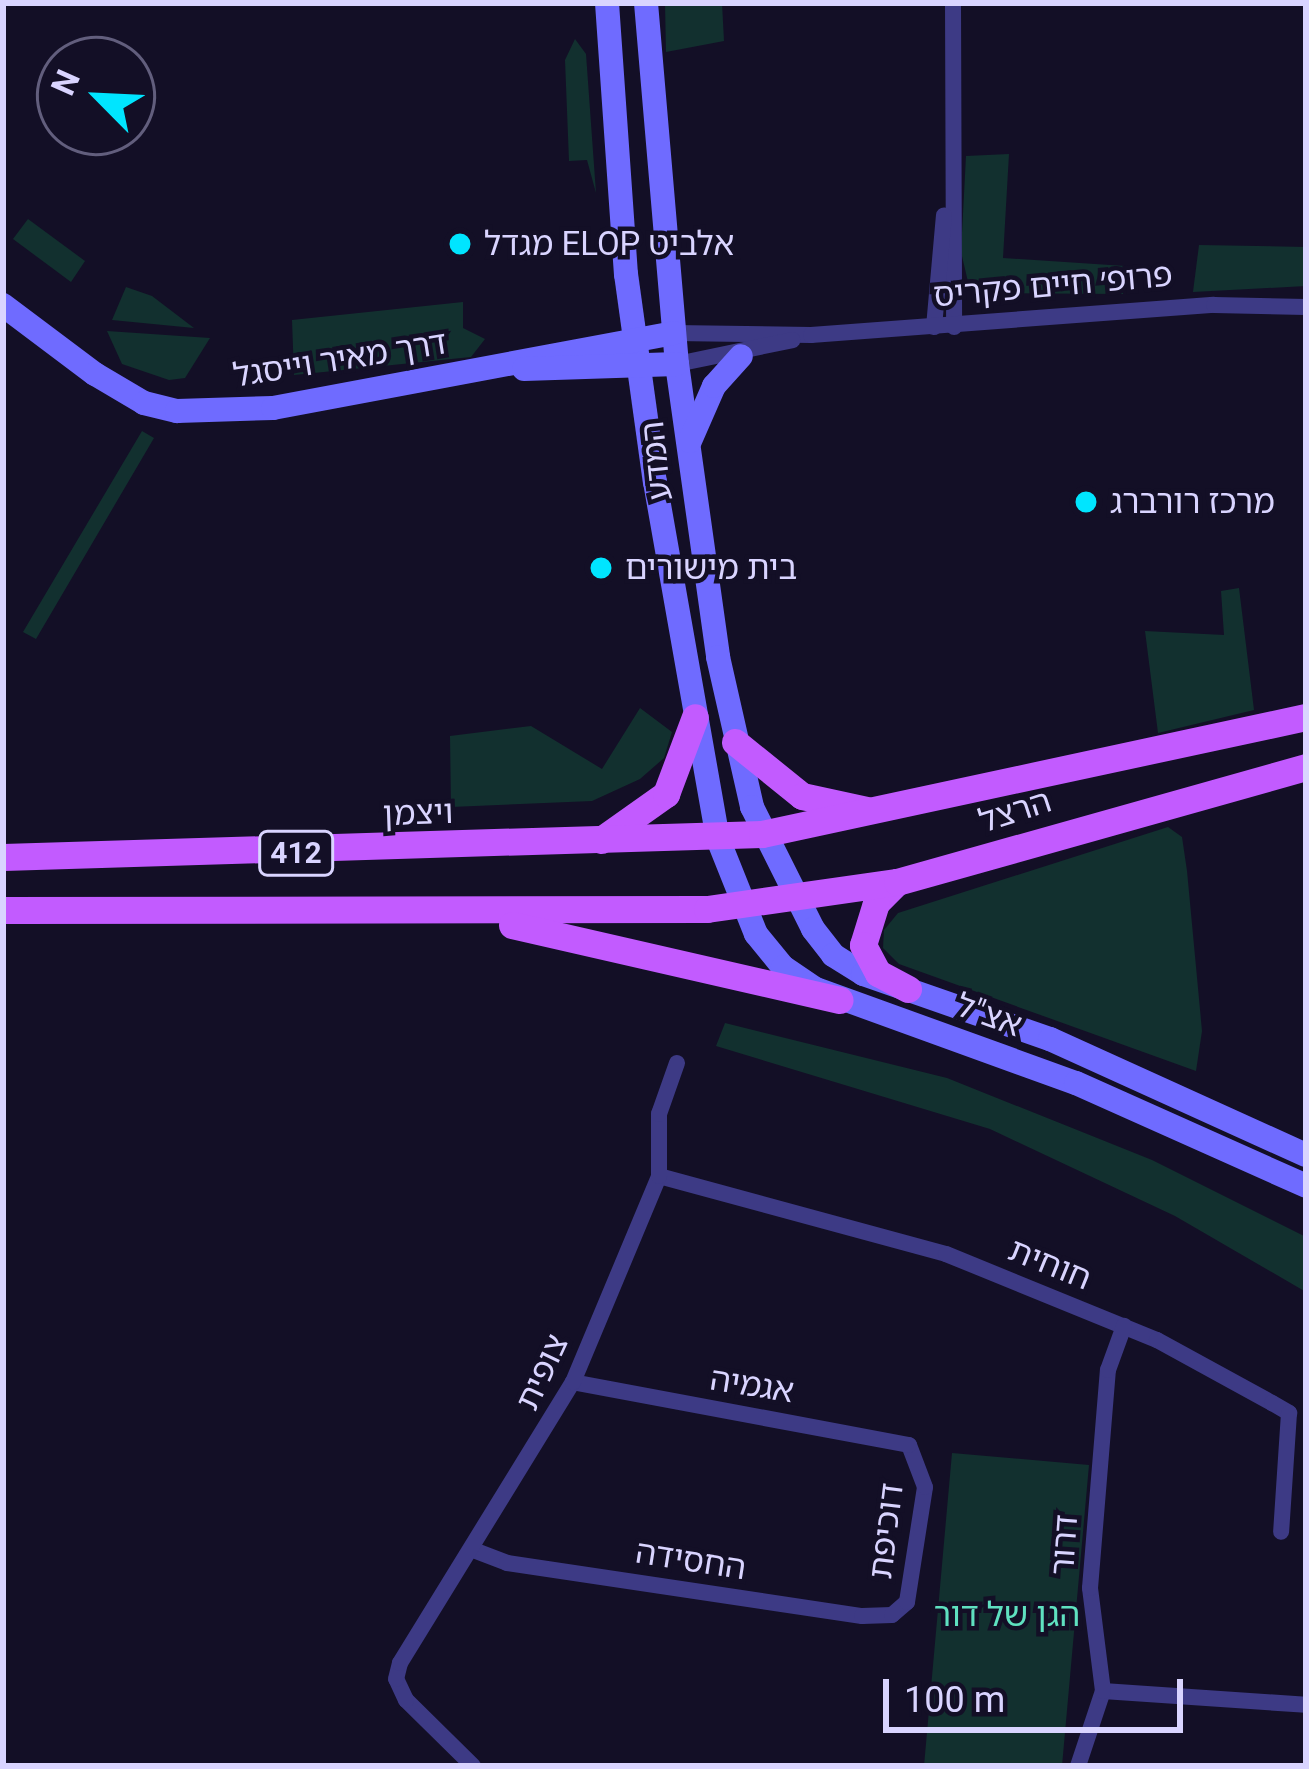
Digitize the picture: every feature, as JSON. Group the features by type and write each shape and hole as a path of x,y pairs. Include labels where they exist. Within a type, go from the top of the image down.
{"main road":[{"name":"המדע","path":"607,3 634,337 718,839"},
{"name":"המדע","path":"646,3 690,474 735,742 762,834 795,897"},
{"name":"דרך מאיר וייסגל","path":"3,305 94,374 144,403 177,411 273,408 674,333"},
{"path":"690,474 697,419 741,356"},
{"name":"דרך מאיר וייסגל","path":"513,364 562,371 639,364"},
{"name":"פרופ׳ חיים פקריס","path":"639,364 677,364"},
{"path":"590,844 636,822 666,794 695,717"},
{"name":"הרצל","path":"762,834 882,812 1306,717"},
{"path":"735,742 802,796 882,812"},
{"name":"הרצל","path":"742,905 897,882 1306,767"},
{"name":"ויצמן","path":"3,857 590,844 762,834"},
{"name":"אצ\"ל","path":"718,839 742,905 783,967 840,1000 1055,1075 1306,1186"},
{"path":"897,882 876,903 863,945 878,973 908,989"},
{"name":"אצ\"ל","path":"795,897 833,955 908,989 1154,1082 1306,1155"},
{"name":"412","path":"3,910 621,914 742,905"},
{"path":"432,910 840,1000"}],"street":[{"path":"953,3 954,327"},
{"path":"934,328 932,288 950,184"},
{"name":"פרופ׳ חיים פקריס","path":"674,333 811,335 1214,305 1304,307"},
{"name":"פרופ׳ חיים פקריס","path":"677,364 741,356 811,335"},
{"name":"צופית","path":"473,1766 406,1700 396,1678 407,1646 476,1551 573,1382 659,1176 659,1114 677,1063"},
{"name":"חוחית","path":"659,1176 911,1243 1124,1326 1289,1413 1281,1532"},
{"name":"דרור","path":"1078,1766 1102,1690 1090,1588 1108,1370 1124,1326"},
{"name":"אגמיה","path":"573,1382 895,1438 918,1455"},
{"name":"דוכיפת","path":"899,1611 918,1554 925,1487 918,1455"},
{"name":"החסידה","path":"476,1551 507,1563 862,1616 899,1611"},
{"path":"1102,1690 1306,1705"}],"green space":[{"path":"665,3 722,3 724,41 666,52"},
{"path":"575,39 586,54 596,193 587,160 569,161 565,60"},
{"path":"1009,154 1003,258 1125,266 1123,294 978,293 969,286 961,252 966,156"},
{"path":"28,219 85,261 71,282 13,239"},
{"path":"1199,245 1306,247 1306,286 1193,292"},
{"path":"126,287 152,296 194,328 112,320"},
{"path":"463,302 463,328 485,339 471,357 294,375 292,320"},
{"path":"107,331 210,338 185,378 169,380 122,364"},
{"path":"142,431 154,438 36,639 23,632"},
{"path":"1239,588 1254,710 1158,733 1145,631 1224,635 1221,591"},
{"path":"640,708 672,732 664,758 640,779 592,801 451,807 450,736 531,726 602,769"},
{"path":"1168,827 1182,837 1187,871 1202,1031 1196,1071 899,964 883,948 884,930 898,913"},
{"path":"725,1023 947,1078 1152,1160 1306,1237 1306,1292 1175,1216 990,1129 716,1046"},
{"name":"הגן של דור","path":"952,1453 1089,1465 1062,1766 924,1766"}],"place":[{"name":"מגדל ELOP אלביט","path":"460,244"},
{"name":"מרכז רורברג","path":"1086,502"},
{"name":"בית מישורים","path":"601,568"}]}
